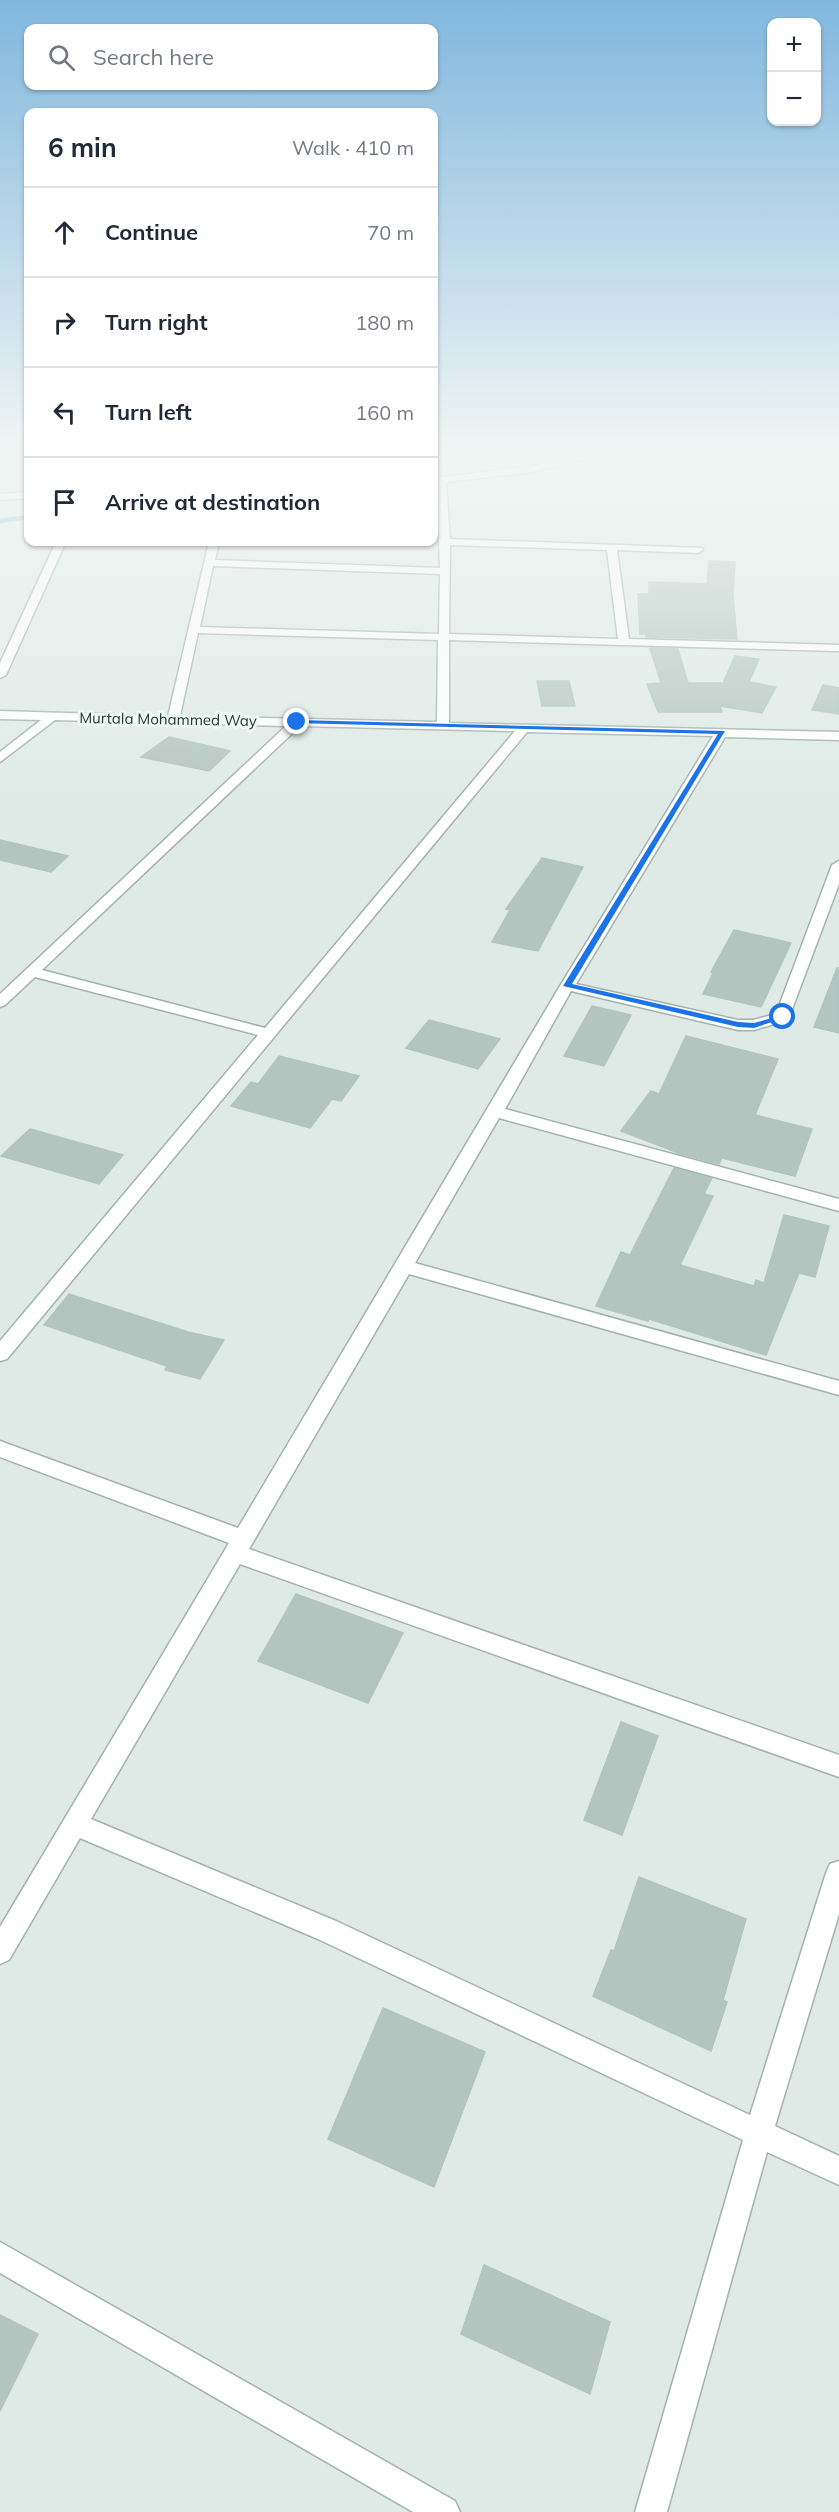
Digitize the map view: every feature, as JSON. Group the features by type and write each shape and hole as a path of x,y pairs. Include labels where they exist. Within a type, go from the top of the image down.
{"street":[{"path":"0,675 46,574"},
{"path":"173,719 206,574"},
{"path":"443,726 445,574"},
{"path":"615,574 624,642"},
{"path":"192,630 836,648"},
{"name":"Murtala Mohammed Way","path":"0,715 839,736"},
{"path":"0,758 53,716"},
{"path":"0,1002 297,722"},
{"path":"0,1354 525,728"},
{"path":"0,1951 567,986 722,732"},
{"path":"567,986 738,1024 754,1025 783,1017 839,865"},
{"path":"31,972 267,1033"},
{"path":"495,1112 839,1205"},
{"path":"404,1266 839,1388"},
{"path":"0,1449 239,1546 839,1766"},
{"path":"75,1824 327,1930 839,2171"},
{"path":"651,2512 759,2132 839,1874"},
{"path":"0,2257 444,2512"}],"building":[{"path":"708,574 734,574 733,596 737,639 646,637 646,634 640,634 638,594 649,594 649,582 707,584"},
{"path":"650,648 678,649 688,683 723,683 735,656 759,659 749,682 776,687 762,713 720,706 722,712 658,712 647,684 661,683"},
{"path":"537,681 569,681 575,706 542,706"},
{"path":"823,685 839,688 839,714 812,710"},
{"path":"169,737 230,751 209,771 141,757"},
{"path":"0,840 68,856 51,872 0,860"},
{"path":"542,858 583,867 538,951 492,942 510,910 506,909"},
{"path":"734,930 791,943 761,1007 703,994 713,973 711,972"},
{"path":"837,968 839,968 839,1033 814,1027"},
{"path":"592,1006 631,1015 604,1066 564,1056"},
{"path":"429,1020 500,1039 478,1069 406,1048"},
{"path":"686,1036 778,1059 755,1115 812,1129 795,1176 722,1158 719,1164 681,1154 621,1131 651,1091 659,1094"},
{"path":"279,1056 359,1076 341,1101 332,1099 310,1128 231,1106 251,1082 258,1084"},
{"path":"30,1129 123,1155 99,1184 1,1156"},
{"path":"674,1168 712,1178 704,1194 713,1196 680,1265 754,1286 756,1280 764,1283 784,1215 829,1226 815,1277 799,1273 766,1355 649,1319 648,1321 596,1306 621,1252 630,1255"},
{"path":"69,1294 188,1332 224,1340 200,1379 165,1370 167,1366 44,1325"},
{"path":"296,1594 403,1633 368,1703 258,1661"},
{"path":"621,1722 658,1736 622,1835 584,1820"},
{"path":"639,1877 746,1919 723,2000 727,2002 711,2051 593,1996 611,1950 614,1951"},
{"path":"383,2008 485,2052 434,2187 328,2139"},
{"path":"484,2265 610,2322 590,2394 461,2334"},
{"path":"0,2315 38,2334 0,2411"}],"route":[{"path":"297,722 722,732 567,986 715,1021 754,1025 783,1017"}]}
